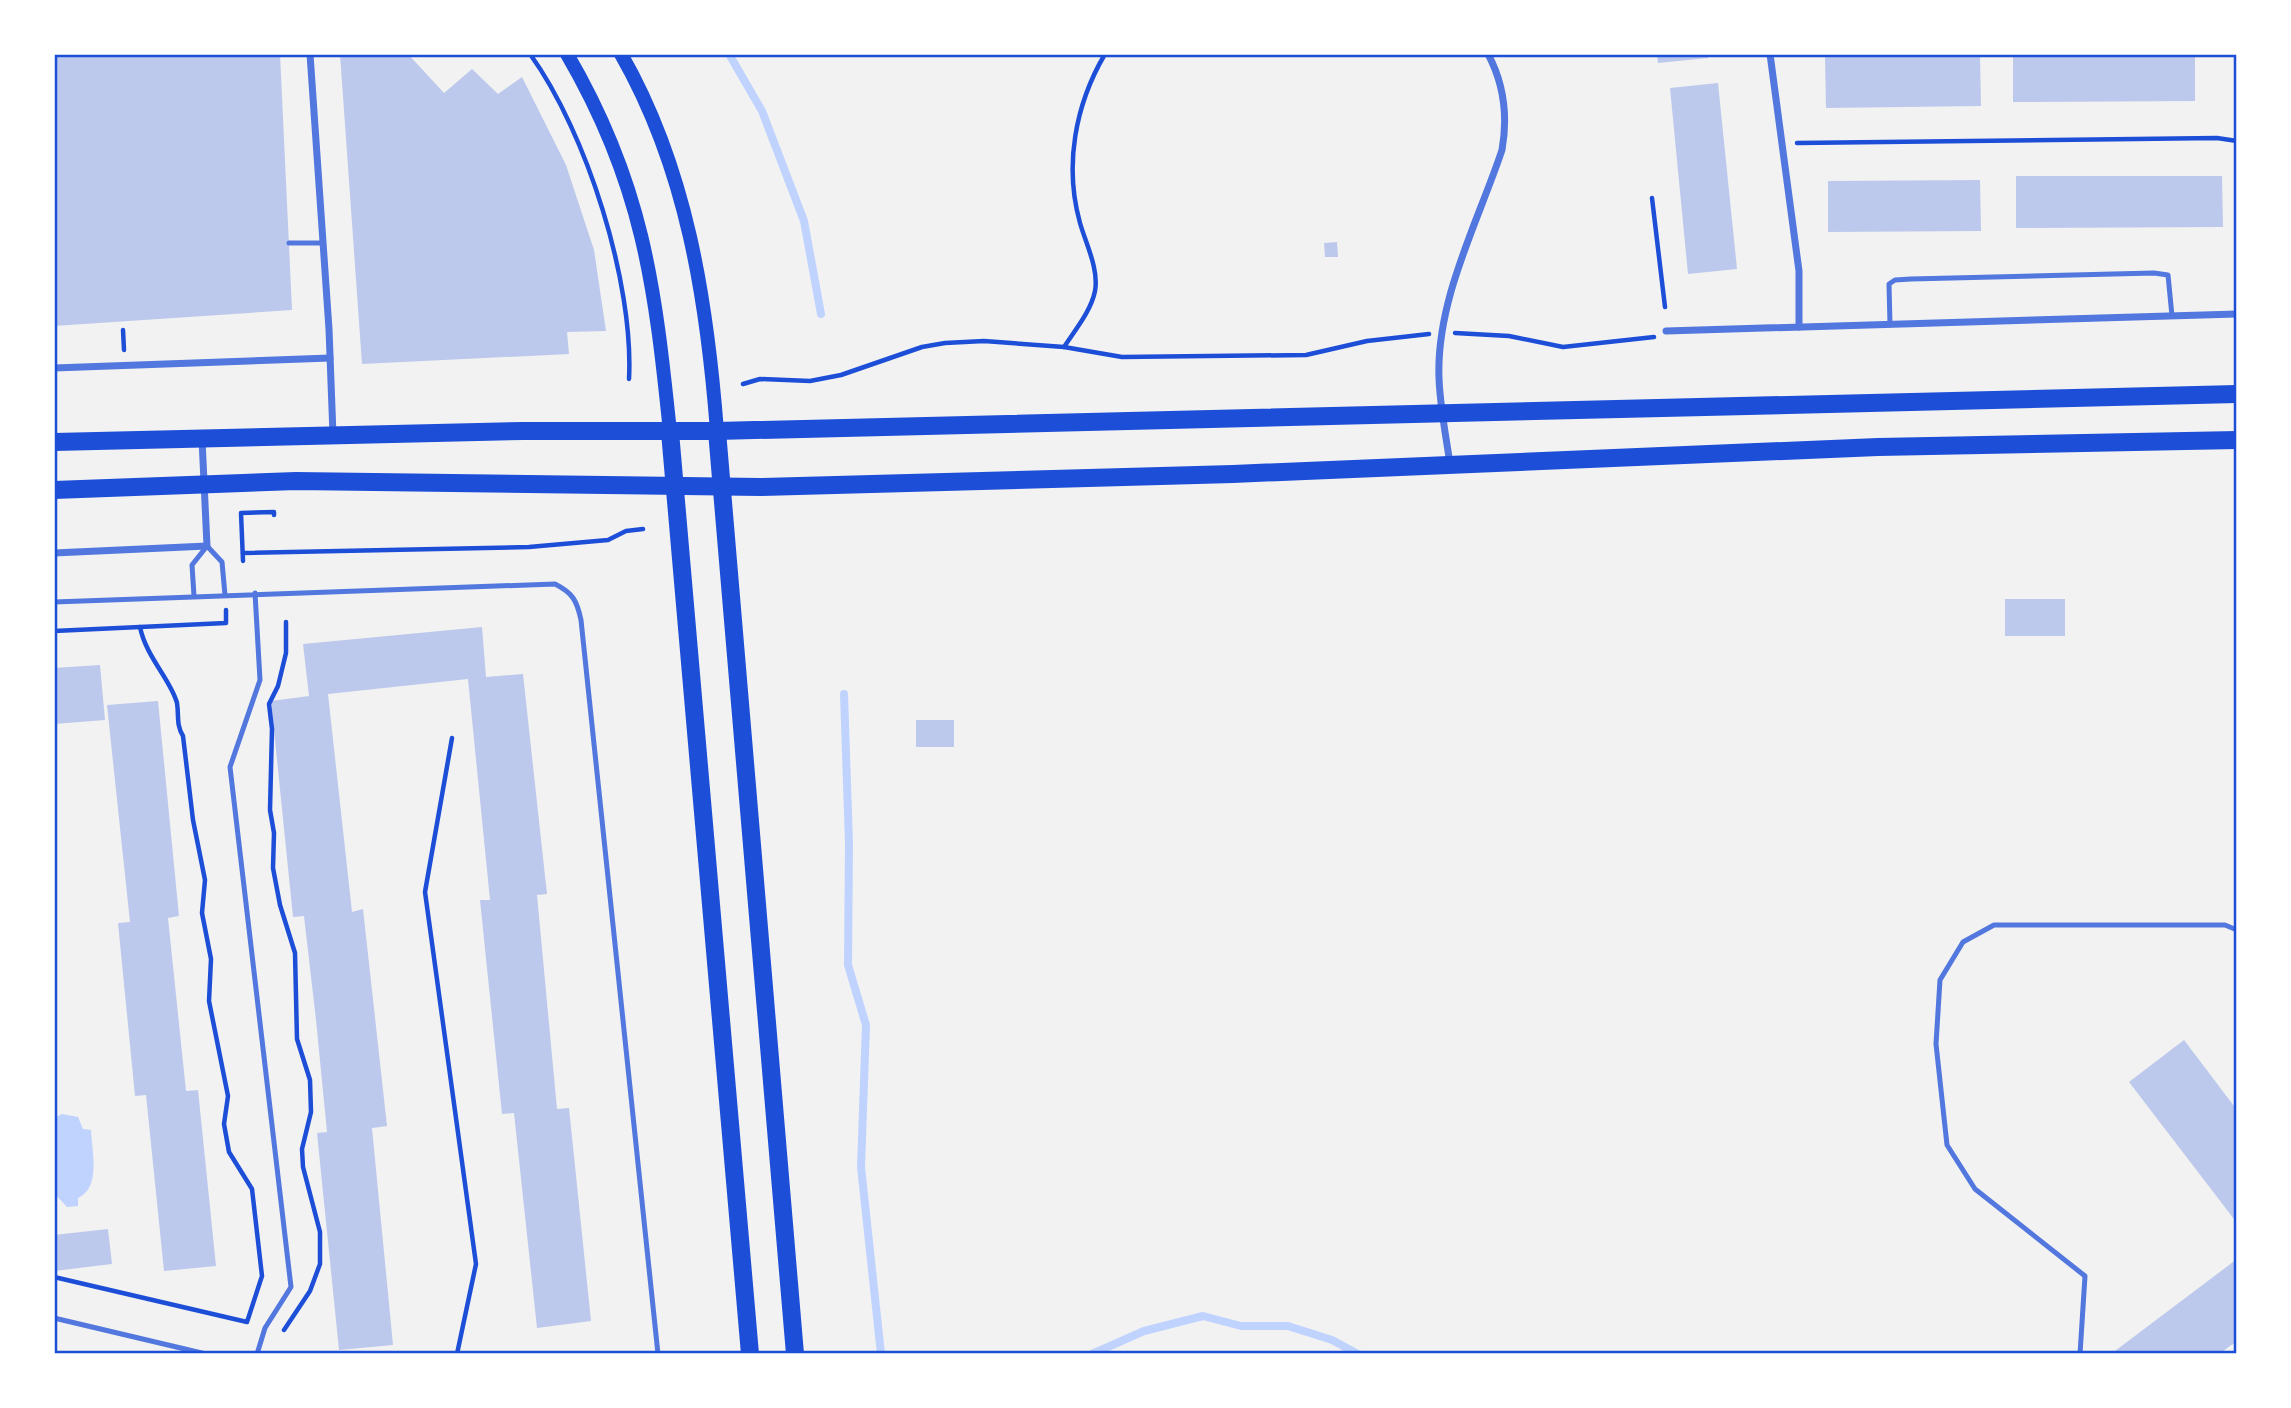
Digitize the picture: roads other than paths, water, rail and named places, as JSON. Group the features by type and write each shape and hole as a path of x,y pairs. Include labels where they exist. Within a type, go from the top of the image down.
{"main road":[{"path":"567,54 594,99 611,137 640,224 659,319 676,487 750,1354"},
{"path":"621,54 667,154 693,246 711,355 720,488 795,1354"},
{"path":"54,442 717,431 2237,394"},
{"path":"54,490 296,481 720,488 1450,465 1866,447 2237,440"}],"street":[{"path":"310,54 333,436"},
{"path":"1450,465 1439,377 1443,333 1467,247 1502,150 1505,104 1488,54"},
{"path":"1770,54 1799,271 1800,327"},
{"path":"1666,331 2237,314"},
{"path":"54,368 330,358"},
{"path":"54,554 207,545 202,438"}],"lane":[{"path":"289,243 323,243"},
{"path":"1890,325 1889,284 1895,280 1911,279 2154,273 2168,275 2172,316"},
{"path":"194,596 192,565 207,545 222,562 225,595"},
{"path":"54,602 555,584 570,592 577,601 658,1354"},
{"path":"255,593 260,680 230,767 291,1287 265,1328 257,1354"},
{"path":"2080,1354 2085,1276 1975,1189 1947,1145 1937,1044 1940,980 1963,942 1994,925 2225,925 2237,930"},
{"path":"54,1318 206,1354"}],"water":[{"path":"62,1114 78,1117 83,1129 91,1130 94,1168 90,1186 78,1198 78,1206 67,1207 54,1193 54,1118"}],"waterway":[{"path":"729,54 762,111 804,221 821,314"},
{"path":"844,694 849,843 848,965 866,1025 861,1167 881,1354"},
{"path":"1092,1354 1144,1331 1203,1316 1241,1326 1288,1326 1332,1340 1358,1354"}]}
